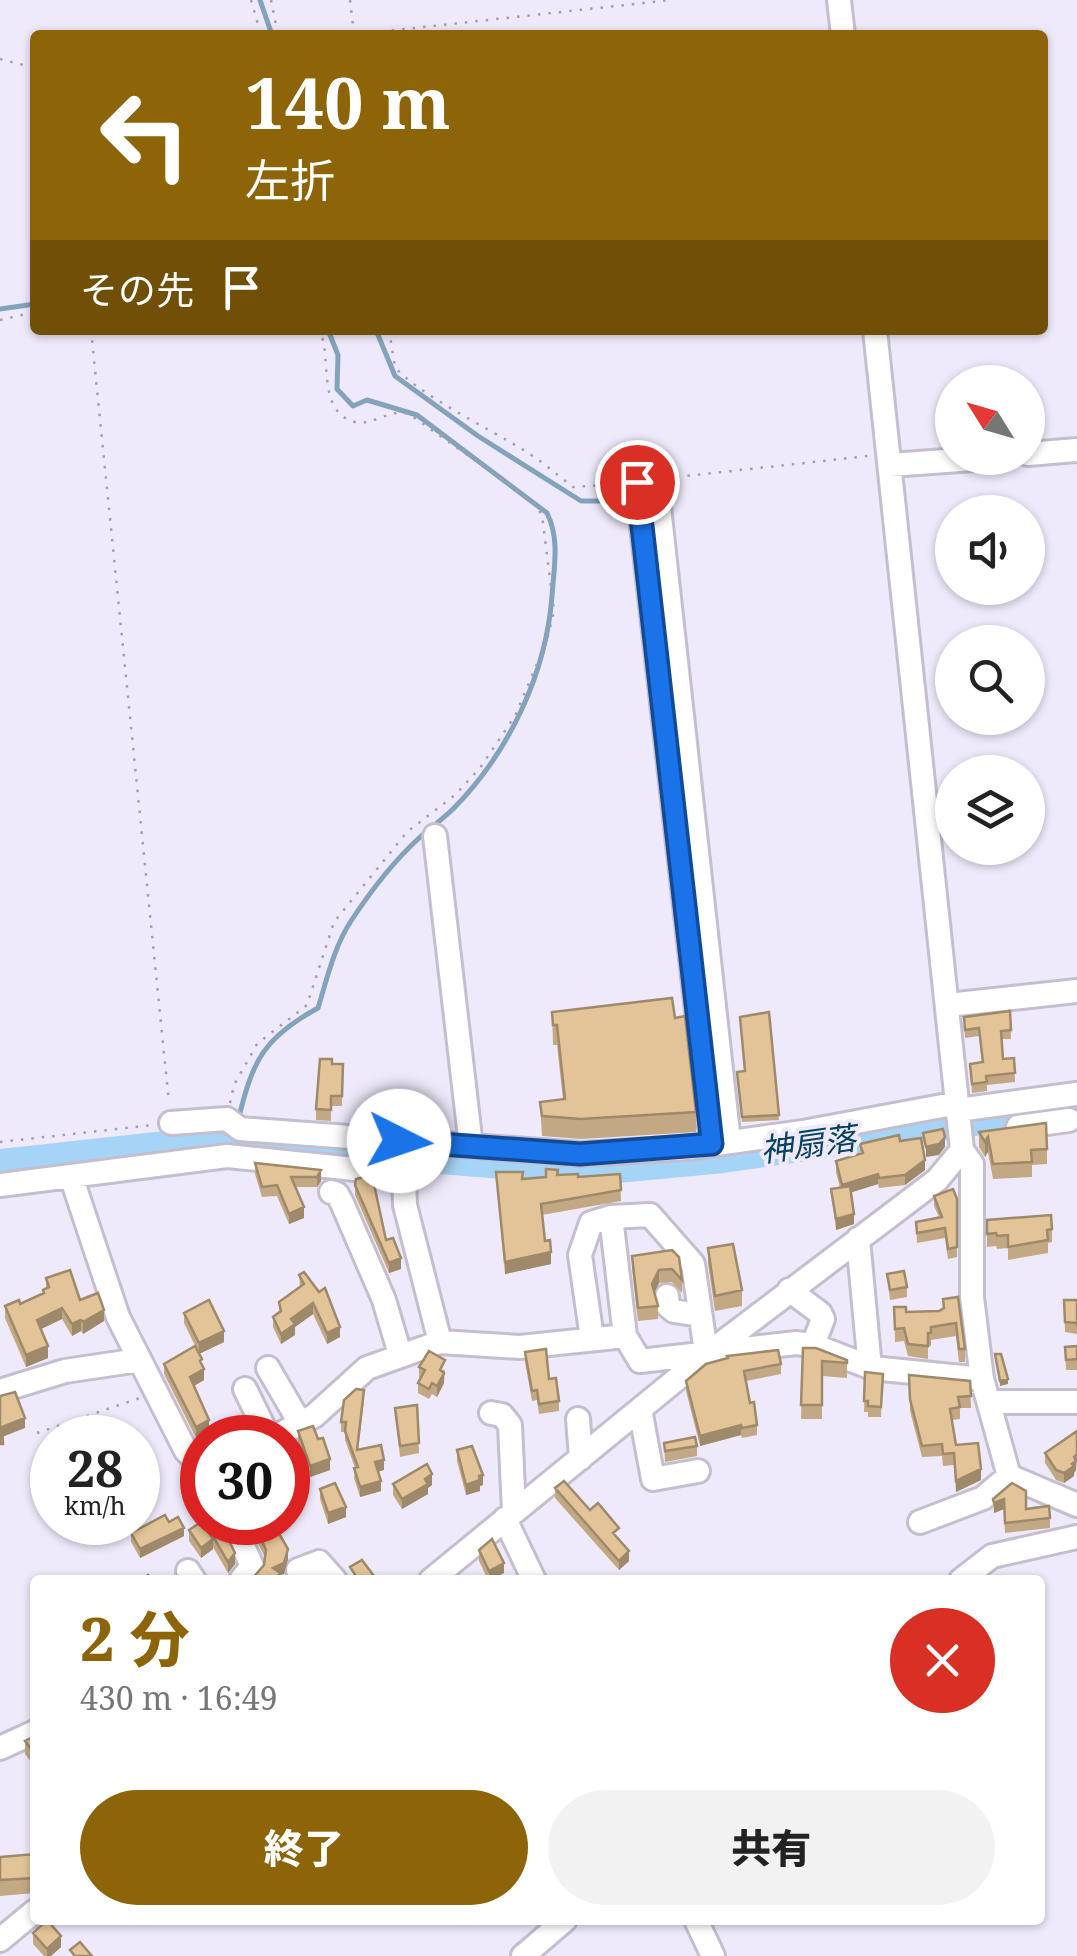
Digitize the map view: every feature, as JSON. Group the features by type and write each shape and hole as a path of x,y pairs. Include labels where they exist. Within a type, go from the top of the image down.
{"street":[{"path":"839,0 842,30"},
{"path":"876,335 958,1107 975,1136 972,1297 982,1378 1009,1476"},
{"path":"1045,453 1077,450"},
{"path":"890,459 935,459"},
{"path":"646,481 721,1143"},
{"path":"434,836 472,1146"},
{"path":"948,1005 1077,991"},
{"path":"171,1122 227,1119 240,1129 580,1154 721,1143 958,1107 1077,1094"},
{"path":"437,1575 710,1352 937,1180 975,1136 1069,1120"},
{"path":"250,1156 254,1130"},
{"path":"0,1184 227,1156 404,1174 405,1205 440,1342"},
{"path":"72,1176 118,1316 180,1439"},
{"path":"331,1192 342,1203 384,1300 400,1354"},
{"path":"592,1338 580,1255 591,1223 611,1217 650,1215 693,1264 705,1345 710,1352"},
{"path":"611,1217 626,1336 640,1361 782,1342 814,1345 870,1368 982,1378"},
{"path":"858,1240 870,1368"},
{"path":"789,1290 824,1320 814,1345"},
{"path":"667,1296 668,1306 674,1312 700,1315"},
{"path":"310,1418 367,1368 440,1342 520,1347 626,1336"},
{"path":"0,1391 65,1371 139,1360"},
{"path":"268,1368 295,1415"},
{"path":"245,1389 259,1415"},
{"path":"989,1402 1077,1402"},
{"path":"640,1409 653,1479 698,1471"},
{"path":"491,1414 502,1415 510,1426 510,1516 532,1575"},
{"path":"578,1418 581,1458"},
{"path":"1009,1476 1077,1505"},
{"path":"920,1522 983,1498 1009,1476"},
{"path":"967,1575 992,1556 1077,1538"},
{"path":"242,1545 252,1566 245,1575"},
{"path":"298,1570 319,1562 331,1575"},
{"path":"0,1748 30,1734"},
{"path":"0,1940 30,1915"},
{"path":"524,1956 559,1925"},
{"path":"698,1925 713,1956"}],"path":[{"path":"252,0 260,30"},
{"path":"270,0 277,30"},
{"path":"350,0 353,30"},
{"path":"398,30 671,0"},
{"path":"0,58 30,67"},
{"path":"0,320 30,313"},
{"path":"0,1142 171,1122 92,335"},
{"path":"227,1119 234,1085 250,1054 266,1034 307,1005 336,919 407,832 454,795 502,740 546,640 554,612 542,516 534,502 409,414 400,411 364,422 350,420 338,409 324,382 321,335"},
{"path":"390,335 400,374 522,449 573,486 890,459"},
{"path":"91,1415 156,1393"}],"building":[{"path":"672,998 675,1018 685,1016 696,1112 581,1119 542,1116 540,1102 565,1099 557,1025 553,1025 552,1012"},
{"path":"1010,1011 1011,1030 1001,1031 1003,1059 1014,1058 1015,1073 986,1076 987,1082 972,1084 970,1064 983,1062 979,1028 965,1030 964,1017"},
{"path":"769,1012 779,1115 742,1117 737,1072 745,1071 740,1017"},
{"path":"320,1059 343,1064 342,1096 331,1096 331,1110 316,1109"},
{"path":"1046,1123 1047,1149 1031,1150 1032,1162 993,1164 988,1137 985,1142 979,1132"},
{"path":"943,1129 945,1137 939,1144 926,1147 923,1133"},
{"path":"899,1135 900,1141 921,1138 925,1160 905,1175 879,1178 878,1174 842,1185 836,1161 863,1153 860,1144"},
{"path":"255,1163 321,1170 317,1177 291,1177 304,1207 289,1214 277,1185 262,1187"},
{"path":"546,1169 558,1170 557,1175 578,1177 620,1174 621,1190 541,1204 545,1241 550,1240 551,1252 505,1262 496,1172 523,1172 522,1179 546,1177"},
{"path":"372,1175 386,1240 393,1238 401,1258 389,1263 355,1185 356,1179"},
{"path":"850,1186 854,1214 836,1219 831,1189"},
{"path":"953,1189 957,1199 957,1247 948,1249 945,1228 917,1233 916,1222 942,1217 934,1196"},
{"path":"1051,1215 1048,1240 1008,1247 1008,1235 987,1234 987,1220"},
{"path":"733,1244 742,1290 715,1296 708,1248"},
{"path":"672,1250 679,1257 682,1280 672,1269 659,1270 652,1284 658,1306 638,1308 632,1256"},
{"path":"70,1270 80,1300 98,1293 104,1310 72,1324 62,1308 37,1320 48,1346 26,1355 5,1306 44,1293 49,1287 46,1278"},
{"path":"904,1271 907,1287 890,1290 887,1274"},
{"path":"304,1272 319,1292 325,1288 340,1327 327,1333 313,1303 291,1319 295,1324 281,1334 273,1317 281,1311 279,1302 304,1284 299,1275"},
{"path":"958,1297 965,1349 959,1349 956,1323 931,1327 928,1346 908,1344 904,1328 895,1329 894,1307 906,1307 906,1312 939,1311 944,1308 943,1299"},
{"path":"209,1300 224,1331 199,1343 184,1313"},
{"path":"1064,1300 1077,1300 1077,1323 1065,1322"},
{"path":"195,1346 204,1369 190,1377 207,1415 190,1415 164,1364"},
{"path":"1077,1346 1077,1359 1066,1360 1065,1347"},
{"path":"803,1348 816,1348 847,1360 822,1361 822,1405 801,1405"},
{"path":"546,1349 549,1379 556,1378 559,1401 539,1404 537,1390 532,1391 525,1352"},
{"path":"778,1350 781,1364 744,1371 757,1425 741,1425 700,1436 686,1381 706,1364 727,1356"},
{"path":"429,1351 445,1360 437,1386 432,1383 429,1389 418,1383 425,1370 419,1367"},
{"path":"995,1354 1001,1354 1008,1379 1000,1381"},
{"path":"865,1372 883,1374 881,1407 868,1406 868,1401 864,1401"},
{"path":"909,1375 970,1381 971,1396 958,1397 960,1407 950,1409 956,1445 978,1443 981,1469 956,1481 954,1453 943,1454 942,1444 922,1446 910,1399"},
{"path":"356,1389 364,1390 357,1450 381,1445 384,1460 375,1462 381,1481 360,1487 346,1422 341,1422 344,1400"},
{"path":"15,1392 25,1418 2,1427 0,1444 0,1396"},
{"path":"417,1405 419,1443 400,1446 395,1408"},
{"path":"313,1426 318,1439 323,1438 330,1459 310,1466"},
{"path":"1077,1431 1074,1466 1064,1473 1056,1470 1045,1453"},
{"path":"695,1437 697,1446 665,1451 664,1443"},
{"path":"472,1446 483,1475 466,1485 457,1450"},
{"path":"427,1464 432,1474 425,1479 428,1484 402,1499 393,1484"},
{"path":"564,1481 590,1510 598,1503 619,1528 613,1533 629,1551 619,1561 555,1488"},
{"path":"335,1483 346,1507 328,1513 320,1489"},
{"path":"1012,1483 1026,1491 1026,1509 1049,1506 1050,1518 1005,1523 1004,1499 994,1503 993,1499"},
{"path":"165,1515 169,1522 178,1517 180,1530 160,1539 160,1518"},
{"path":"492,1539 504,1563 489,1571 479,1550"},
{"path":"218,1545 231,1545 235,1553 228,1562"},
{"path":"264,1545 286,1545 288,1549 284,1563 273,1568 279,1575 255,1575 264,1565"},
{"path":"362,1560 373,1575 355,1575 350,1567"},
{"path":"30,1854 30,1878 0,1880 0,1857"},
{"path":"42,1925 51,1925 61,1936 47,1949 33,1933"},
{"path":"80,1942 92,1956 75,1956 70,1950"}],"waterway":[{"path":"260,0 270,30"},
{"path":"0,309 30,305"},
{"path":"239,1117 250,1080 264,1052 285,1029 318,1008 340,941 366,899 400,857 474,786 508,737 533,683 552,596 555,543 547,513 417,415 367,400 353,406 337,389 338,355 330,335"},
{"path":"378,335 395,376 478,436 581,501 632,501"},
{"name":"神扇落","path":"0,1163 166,1145 233,1143 607,1170 723,1159 1077,1107"}],"route":[{"path":"399,1141 580,1154 712,1144 637,482"}]}
